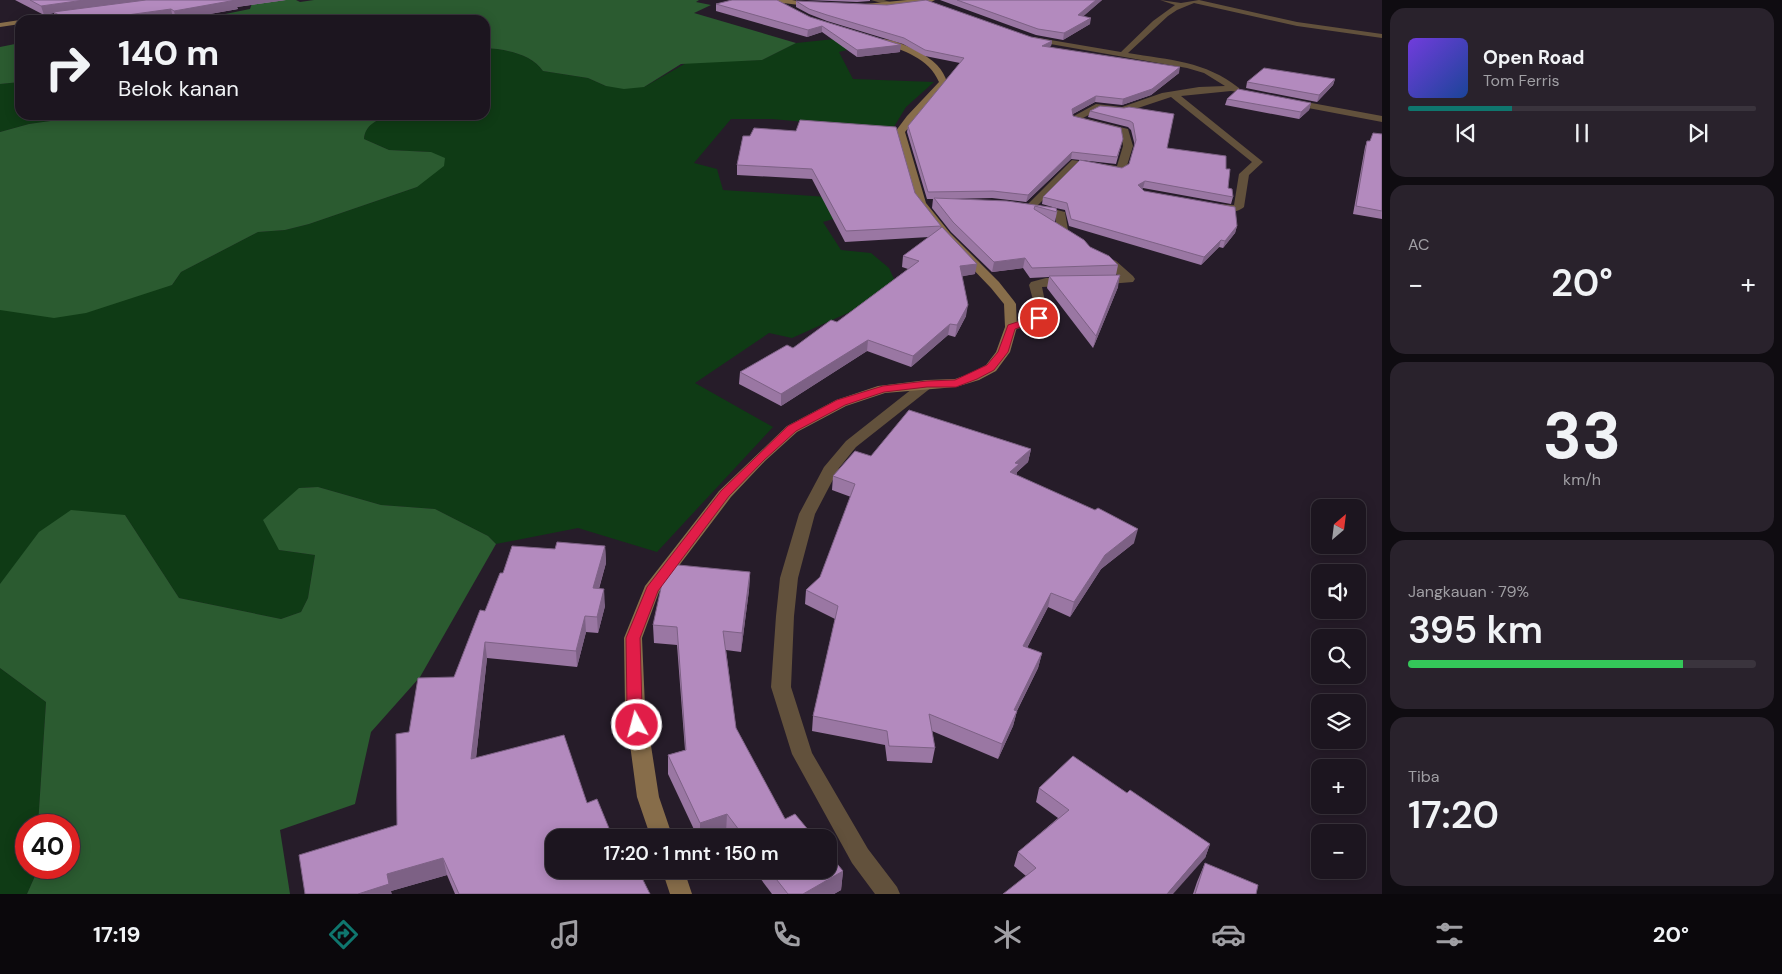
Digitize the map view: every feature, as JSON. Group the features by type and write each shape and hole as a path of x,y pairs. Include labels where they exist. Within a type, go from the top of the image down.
{"street":[{"path":"777,0 821,5"},
{"path":"777,0 813,20"},
{"path":"875,0 894,5"},
{"path":"1164,0 1182,5"},
{"path":"1122,55 1157,22 1182,5 1194,1 1297,24 1382,36"},
{"path":"856,6 930,2"},
{"path":"74,15 82,14"},
{"path":"0,25 15,23"},
{"path":"1027,37 1070,47 1208,71 1221,78 1233,88 1247,93"},
{"path":"659,829 648,797 635,707 633,638 651,590 725,494 792,429 841,403 883,389 956,383 974,377 991,368 1003,352 1011,327 1010,304 995,285 946,235 921,203 900,132 910,118 943,82 941,74 918,55 870,38"},
{"path":"1085,243 1062,232 1061,214 1026,207 1076,162 1121,170 1128,146 1125,131 1076,120 1096,107 1116,111 1173,94 1233,88"},
{"path":"1173,94 1258,162 1244,174 1239,207 1233,209 1206,205"},
{"path":"1285,101 1382,119"},
{"path":"921,203 939,203"},
{"path":"1011,327 1039,318 1039,300 1035,285 1046,282 1129,280 1112,263 1092,254"},
{"path":"889,894 860,856 802,754 780,687 785,616 789,578 807,514 832,467 851,444 927,384"},
{"path":"676,879 681,894"}],"green space":[{"path":"253,0 296,0 300,2 314,0 699,0 696,2 711,5 694,13 796,43 762,60 681,64 644,87 624,89 606,86 588,78 543,71 532,60 525,57 509,51 490,49 490,15 220,15 250,9"},
{"path":"854,37 870,44 839,52 853,79 934,82 906,107 892,130 772,119 731,119 694,163 717,169 723,190 842,198 837,218 823,222 841,250 871,253 889,268 899,290 792,338 769,333 695,383 773,427 657,552 578,528 496,544 488,536 435,509 381,505 318,487 299,488 279,550 315,555 308,598 301,612 281,619 179,598 125,515 0,584 0,310 172,285 181,272 258,232 285,230 309,224 417,187 431,152 389,150 364,139 365,132 371,124 379,120 490,120 490,49 509,51 525,57 532,60 543,71 588,78 606,86 644,87 688,62 762,60 796,43"},
{"path":"15,44 15,82 0,84 0,47"},
{"path":"15,82 15,120 57,120 29,124 0,132 0,84"},
{"path":"57,120 379,120 366,130 364,139 389,150 431,152 445,158 444,166 417,187 309,224 285,230 258,232 181,272 172,285 86,313 54,318 0,310 0,132 29,124"},
{"path":"318,487 381,505 435,509 488,536 496,544 420,677 371,732 355,804 280,830 290,894 27,894 34,879 80,879 80,814 39,814 46,702 0,668 0,584 39,532 71,510 125,515 179,598 281,619 301,612 308,598 315,555 279,550 263,520 299,488"},
{"path":"0,668 46,702 39,814 15,814 15,879 34,879 27,894 0,894"}],"building":[{"path":"30,0 84,0 41,6"},
{"path":"146,0 236,0 174,11 171,9 127,15 59,15 53,12"},
{"path":"732,0 777,0 810,17 901,45 857,50 822,26 808,30 716,4"},
{"path":"926,0 1031,37 1052,41 1042,46 1180,67 1152,89 1123,99 1096,96 1072,109 1073,116 1121,128 1123,139 1117,157 1072,152 1028,195 993,191 928,192 908,126 964,58 925,50 904,38 809,9 796,1 887,5"},
{"path":"957,0 1096,0 1078,15 1091,18 1064,33 1038,29"},
{"path":"1264,68 1335,79 1319,95 1247,82"},
{"path":"1238,89 1311,103 1301,112 1227,99"},
{"path":"1100,106 1129,107 1174,114 1167,148 1226,156 1226,169 1230,169 1228,188 1232,189 1233,197 1145,181 1138,185 1144,191 1235,207 1237,226 1225,241 1221,240 1204,257 1071,219 1067,203 1043,197 1080,160 1122,168 1129,164 1136,140 1133,123 1090,111"},
{"path":"800,120 896,127 915,193 941,226 846,231 812,169 737,165 743,136 750,136 754,128 796,131"},
{"path":"1373,133 1382,134 1382,211 1356,206 1367,141 1370,141"},
{"path":"934,198 1007,201 1056,208 1057,212 1035,206 1034,209 1084,240 1090,247 1109,256 1118,265 1032,268 1025,258 994,262 953,222"},
{"path":"942,227 977,264 960,266 968,305 957,325 950,324 913,356 868,340 781,394 740,372 787,345 793,348 831,320 837,322 919,261 903,256"},
{"path":"1120,275 1096,336 1049,276"},
{"path":"909,410 1031,449 1015,463 1019,464 1010,472 1095,510 1098,508 1138,529 1105,555 1074,602 1051,593 1023,646 1042,653 1014,710 1017,711 1002,744 929,714 935,748 889,746 887,731 813,716 838,606 806,590 820,577 855,484 833,476 855,451 871,456"},
{"path":"557,542 605,546 593,588 604,589 597,617 585,616 576,651 485,642 471,759 564,735 587,803 597,799 609,829 545,829 545,879 642,879 650,894 459,894 443,858 387,874 389,884 358,894 305,894 299,855 397,825 396,734 409,732 418,678 454,677 480,610 485,611 500,573 503,573 512,546 555,549"},
{"path":"668,564 750,572 742,633 723,631 736,728 785,819 795,814 808,829 738,829 727,814 700,823 668,755 686,750 677,627 653,625 665,569"},
{"path":"1073,756 1127,793 1130,790 1210,844 1167,894 1003,894 1036,868 1018,852 1069,810 1039,788"},
{"path":"1205,863 1258,885 1256,894 1195,894"},
{"path":"837,864 843,871 837,874"},
{"path":"776,879 829,879 803,894 788,894"}],"route":[{"path":"637,725 633,638 651,590 725,494 760,458 792,429 841,403 883,389 956,383 974,377 991,368 1003,352 1011,327 1039,318"}]}
